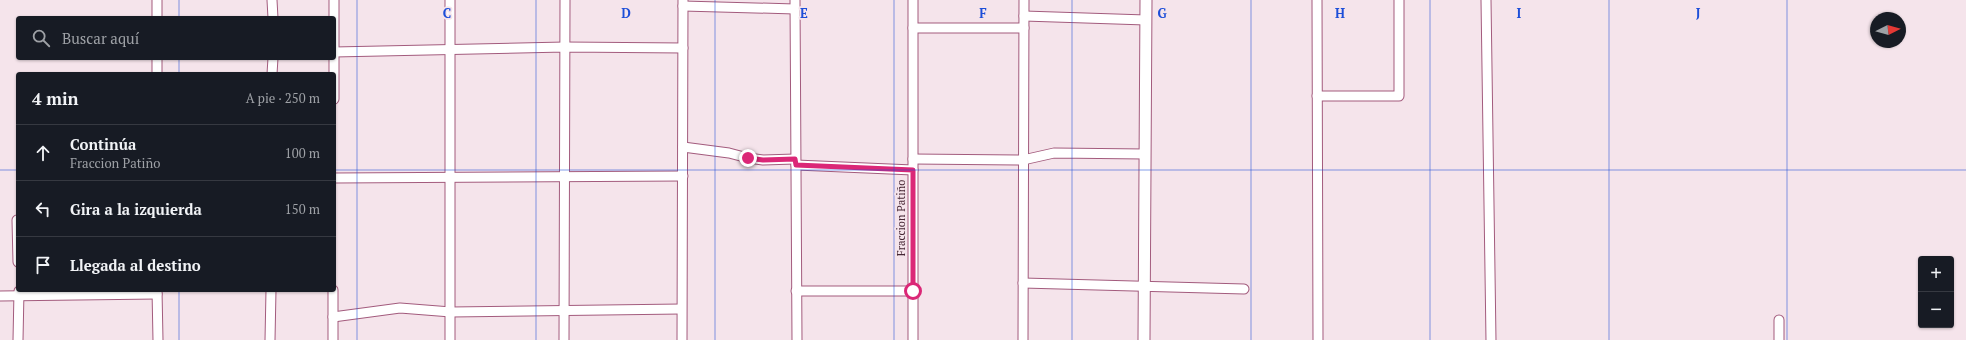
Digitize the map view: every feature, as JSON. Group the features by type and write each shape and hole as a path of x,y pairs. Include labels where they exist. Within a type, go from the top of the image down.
{"street":[{"path":"156,0 157,16"},
{"path":"272,0 272,16"},
{"path":"334,0 334,16"},
{"path":"450,0 450,340"},
{"path":"564,0 564,340"},
{"name":"Fraccion Patiño","path":"913,0 913,340"},
{"path":"1023,340 1024,0"},
{"path":"1144,340 1146,0"},
{"path":"1317,0 1318,340"},
{"path":"1317,96 1399,96 1398,0"},
{"path":"1486,0 1491,340"},
{"path":"682,340 683,3 795,4 797,340"},
{"path":"1024,16 1146,20"},
{"path":"913,28 1024,28"},
{"path":"336,52 565,47 683,48"},
{"path":"157,60 157,72"},
{"path":"272,72 273,60"},
{"path":"334,60 334,72"},
{"path":"683,147 729,153 763,160 913,170"},
{"path":"913,159 1023,160 1054,153 1145,154"},
{"path":"336,178 451,176 683,176"},
{"path":"1023,283 1244,289"},
{"path":"796,291 913,291"},
{"path":"0,296 19,293 157,292 158,340"},
{"path":"270,340 271,292"},
{"path":"333,292 333,340"},
{"path":"18,340 19,293"},
{"path":"333,317 400,308 451,312 564,309 681,309"},
{"path":"1779,320 1779,340"}],"route":[{"path":"748,158 763,160 795,159 796,165 913,170 913,291"}]}
